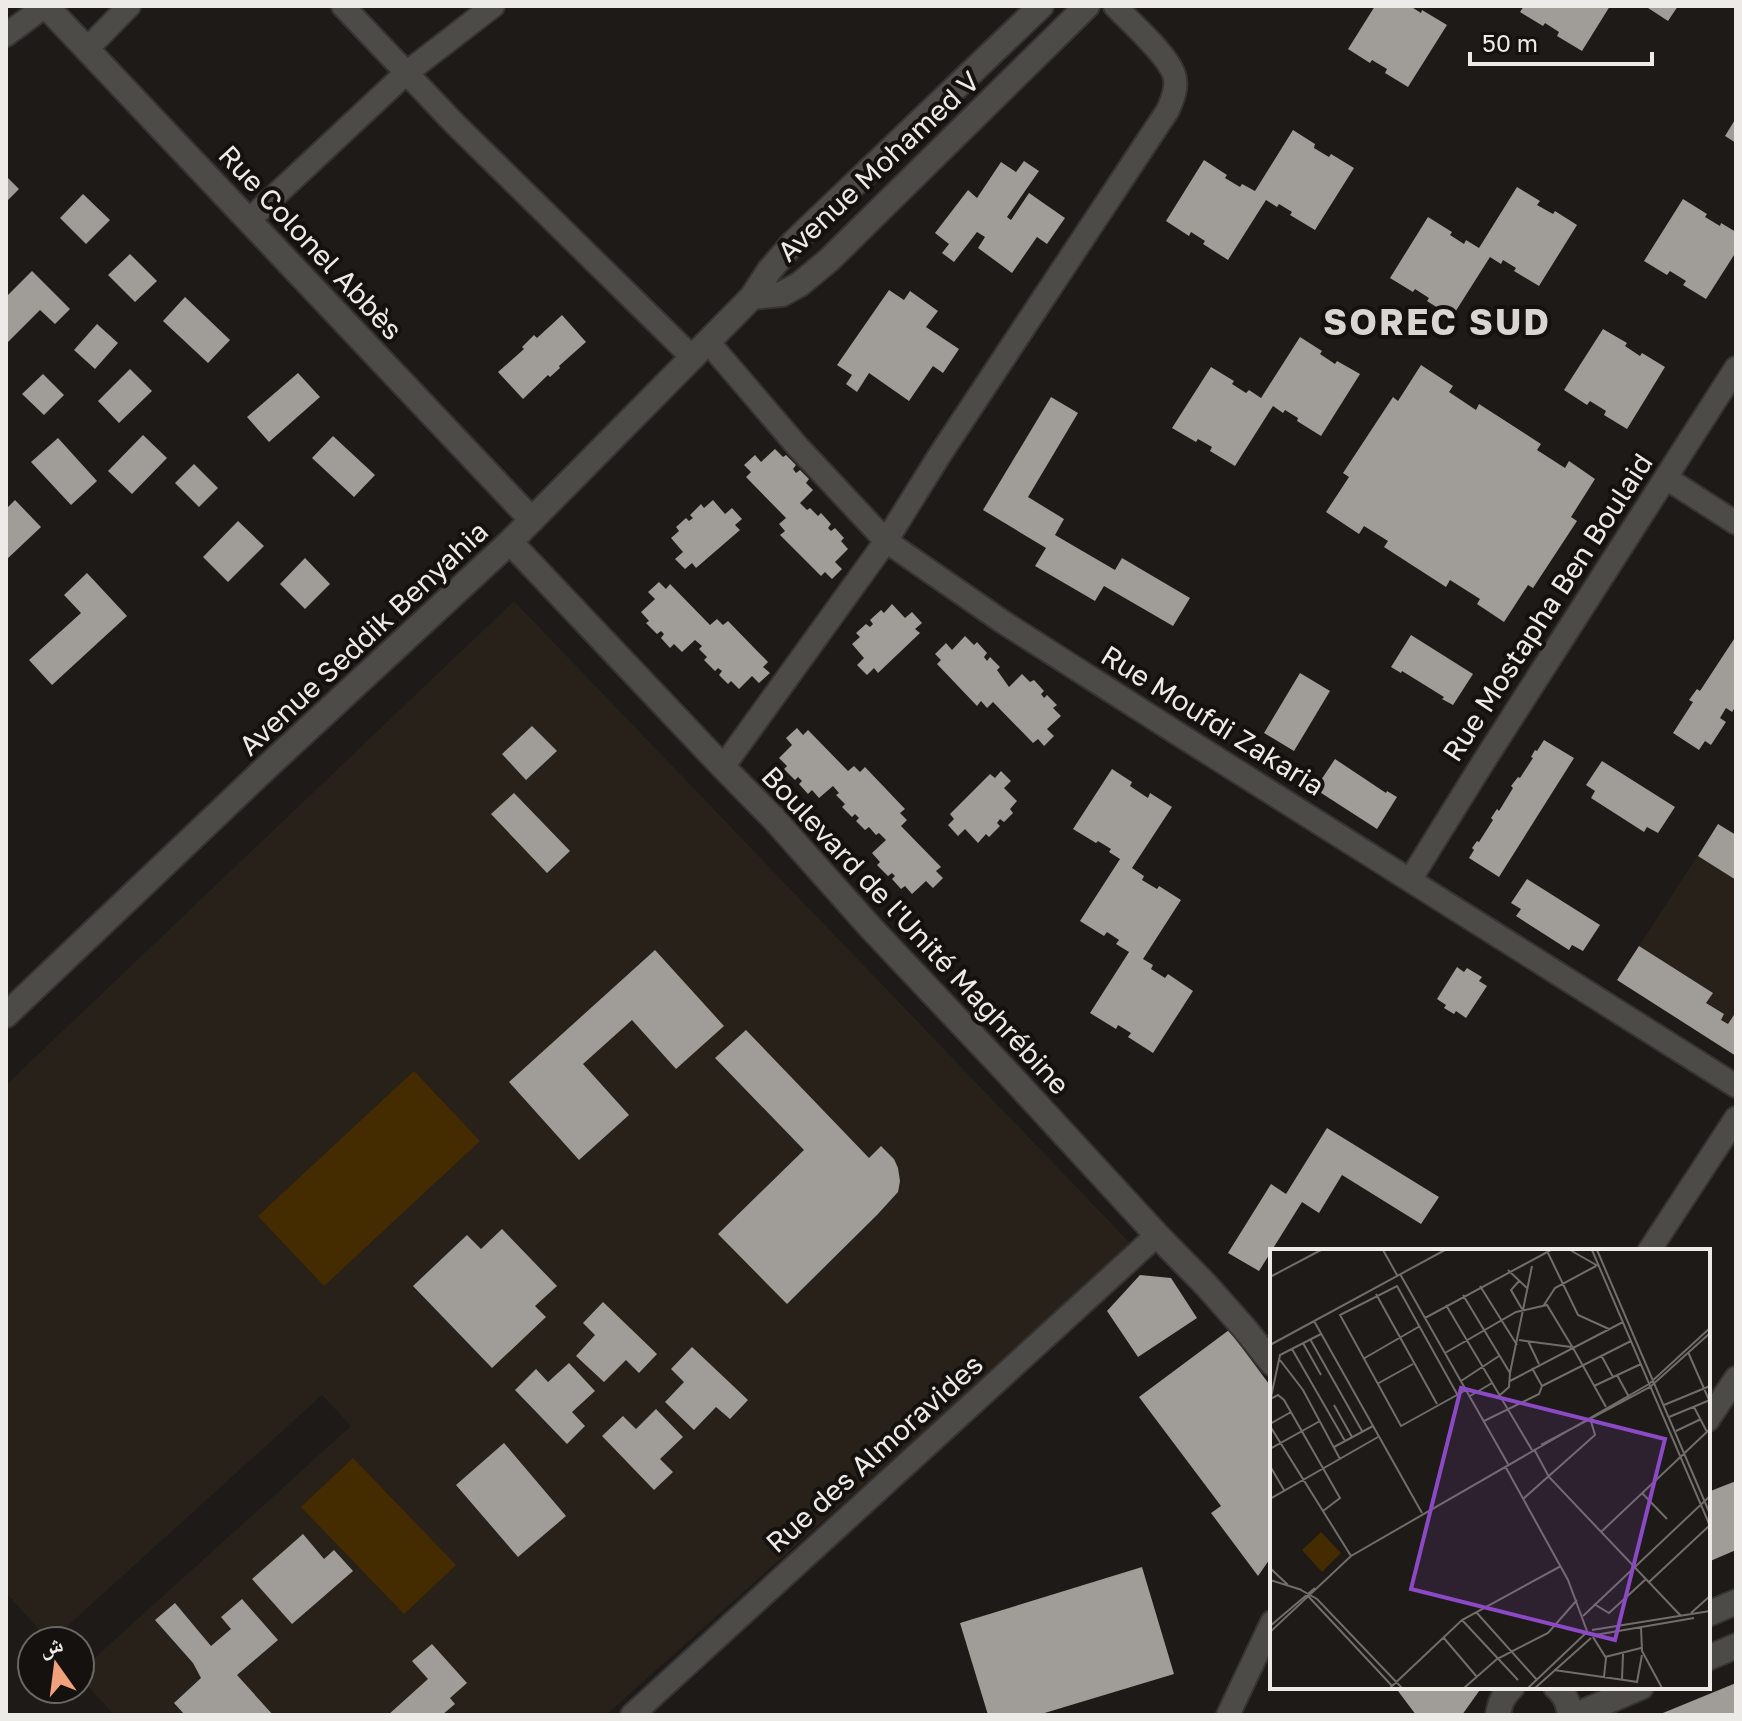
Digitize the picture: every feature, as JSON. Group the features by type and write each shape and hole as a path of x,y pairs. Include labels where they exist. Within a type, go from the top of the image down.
{"street":[{"path":"6,35 46,6"},
{"name":"Rue Colonel Abbès","path":"46,6 532,520"},
{"path":"87,49 129,6"},
{"name":"Rue Moufdi Zakaria","path":"343,6 405,74 701,350 886,541 1003,622 1736,1086"},
{"path":"249,220 405,74 493,6"},
{"name":"Avenue Mohamed V","path":"752,297 794,242 1041,6"},
{"name":"Avenue Mohamed V","path":"752,297 782,294 800,284 829,260 1087,6"},
{"path":"723,767 886,541 1168,110 1175,92 1170,64 1115,6"},
{"name":"Avenue Seddik Benyahia","path":"6,1015 510,542 752,297"},
{"name":"Rue Mostapha Ben Boulaid","path":"1410,880 1736,368"},
{"path":"1666,478 1736,523"},
{"name":"Boulevard de l'Unité Maghrébine","path":"510,542 774,819 871,928 1206,1285 1270,1360"},
{"path":"1650,1249 1736,1118"},
{"name":"Rue des Almoravides","path":"632,1715 1157,1235"},
{"path":"1710,1417 1736,1378"},
{"path":"1710,1613 1736,1602"},
{"path":"1228,1715 1270,1626"},
{"path":"1710,1657 1736,1646"},
{"path":"1558,1689 1565,1697 1570,1715"},
{"path":"1576,1715 1636,1689"}],"shaded area":[{"path":"514,601 1132,1245 606,1715 114,1715 96,1695 96,1657 351,1426 322,1395 69,1625 35,1625 6,1593 6,1085"},
{"path":"1718,824 1736,835 1736,1056 1617,980"},
{"path":"414,1071 480,1141 324,1286 258,1216"},
{"path":"353,1458 456,1565 404,1614 301,1507"}],"building":[{"path":"1375,6 1410,6 1447,25 1408,87 1385,73 1387,69 1372,60 1370,63 1348,49"},
{"path":"1524,6 1610,6 1582,51 1557,36 1559,32 1545,23 1543,26 1520,12"},
{"path":"1645,6 1678,6 1668,21"},
{"path":"1736,118 1736,143 1725,136"},
{"path":"1293,130 1315,144 1314,148 1354,168 1315,230 1290,215 1292,212 1279,204 1277,207 1266,200 1228,260 1191,232 1189,236 1166,221 1204,160 1227,175 1225,178 1255,191"},
{"path":"1024,161 1039,171 1007,217 1011,220 1029,193 1065,218 1047,244 1037,237 1012,273 978,248 985,237 977,232 954,262 942,253 949,244 935,233 968,190 977,198 1001,162 1016,172"},
{"path":"6,176 19,189 6,202"},
{"path":"1517,187 1540,201 1537,205 1553,214 1555,211 1577,225 1539,286 1514,271 1516,268 1503,260 1501,264 1490,257 1452,317 1415,289 1413,292 1390,278 1428,217 1452,232 1450,235 1464,244 1466,240 1479,248"},
{"path":"83,194 110,220 86,244 60,218"},
{"path":"1683,199 1707,214 1705,217 1736,232 1736,252 1706,299 1683,285 1686,281 1670,271 1667,275 1644,261"},
{"path":"130,254 157,281 135,302 108,275"},
{"path":"32,271 70,309 55,324 40,310 6,344 6,297"},
{"path":"889,290 904,300 910,291 938,311 926,327 959,349 943,373 933,366 909,401 869,373 857,392 846,384 852,375 837,365"},
{"path":"185,297 230,340 208,363 163,321"},
{"path":"562,315 586,342 523,399 498,372 524,349 522,347 534,335 537,338"},
{"path":"97,324 118,343 95,369 74,350"},
{"path":"1603,329 1627,343 1625,346 1640,356 1642,353 1665,367 1627,429 1604,415 1606,411 1590,401 1587,405 1564,390"},
{"path":"1300,337 1335,364 1337,361 1360,374 1321,436 1297,421 1298,418 1273,406 1235,466 1210,451 1212,447 1172,428 1211,367 1234,381 1232,384 1246,393 1249,390 1261,398"},
{"path":"1421,365 1453,386 1449,392 1476,410 1479,404 1541,444 1537,450 1565,468 1569,461 1595,479 1571,517 1577,521 1533,588 1528,585 1504,622 1477,604 1480,599 1450,580 1446,587 1384,547 1388,541 1364,526 1359,534 1326,512 1349,477 1343,473 1393,397 1398,401"},
{"path":"130,369 152,391 119,423 98,401"},
{"path":"298,373 320,397 269,442 247,417"},
{"path":"43,374 64,395 44,415 22,394"},
{"path":"1051,397 1078,413 1028,497 1064,519 1055,535 1115,570 1122,558 1190,598 1173,626 1104,586 1095,601 1035,566 1046,548 983,510"},
{"path":"143,435 167,458 132,494 108,471"},
{"path":"333,436 375,475 354,497 312,458"},
{"path":"58,438 97,481 71,505 31,462"},
{"path":"775,449 796,465 793,469 796,473 800,470 809,479 806,483 813,490 800,503 818,516 821,513 831,524 828,528 831,531 835,528 844,538 841,541 848,549 835,562 842,569 832,579 825,572 821,576 780,535 785,531 779,524 786,518 746,477 751,472 744,465 755,455 761,462"},
{"path":"194,464 218,488 199,507 175,483"},
{"path":"15,500 41,527 6,560 6,509"},
{"path":"713,500 725,514 732,508 742,519 735,525 740,530 696,568 692,563 685,569 675,559 683,552 671,538 679,531 676,527 686,518 689,521 693,518 690,515 701,504 704,508"},
{"path":"238,521 264,546 228,582 203,557"},
{"path":"305,558 330,584 305,609 280,584"},
{"path":"87,573 127,616 52,685 29,660 81,613 64,595"},
{"path":"659,582 666,589 670,584 710,625 717,619 723,625 728,621 768,662 763,667 770,673 759,683 752,676 739,689 731,681 728,684 719,675 722,671 718,668 715,671 704,660 707,657 695,640 682,652 674,644 670,648 661,638 664,634 661,631 657,634 646,623 649,621 641,612 655,599 648,592"},
{"path":"892,604 905,618 912,612 922,623 915,629 920,633 878,673 874,668 867,675 857,665 864,658 852,644 860,637 856,633 866,624 870,627 873,624 870,620 881,610 884,613"},
{"path":"1411,635 1473,674 1453,705 1391,667"},
{"path":"965,636 974,645 977,642 987,653 984,657 987,661 990,657 1000,667 997,670 1009,687 1022,674 1030,682 1034,680 1044,691 1041,694 1044,698 1047,695 1057,705 1053,708 1061,716 1047,729 1054,736 1044,746 1038,739 1033,743 993,702 987,708 981,701 977,706 937,664 941,660 935,654 946,643 952,650"},
{"path":"1736,636 1736,706 1732,712 1726,708 1720,718 1726,722 1711,745 1705,741 1699,750 1673,733 1693,702 1689,700 1697,689 1700,691"},
{"path":"1300,673 1330,691 1294,751 1264,733"},
{"path":"532,726 557,751 526,780 502,754"},
{"path":"797,728 803,735 808,730 848,771 854,766 860,772 865,767 905,809 900,813 907,820 901,826 941,867 936,871 943,878 933,888 926,881 912,894 905,886 901,889 892,879 895,876 892,873 888,876 877,865 880,862 872,853 886,840 869,827 865,830 856,821 859,818 855,814 852,817 842,807 845,804 836,795 839,793 833,786 819,798 812,790 808,794 799,784 802,781 798,777 795,780 784,769 787,766 779,758 792,745 786,738"},
{"path":"1544,740 1574,758 1499,877 1469,858 1474,850 1472,848 1479,842 1493,820 1491,818 1513,788 1511,786 1520,778"},
{"path":"1335,759 1397,797 1377,829 1315,789"},
{"path":"1602,761 1675,807 1658,833 1647,827 1644,832 1591,798 1595,791 1586,785"},
{"path":"1112,769 1132,782 1130,786 1148,798 1150,793 1172,807 1132,868 1144,876 1142,880 1157,889 1159,886 1181,900 1143,959 1165,978 1168,974 1193,991 1153,1053 1128,1037 1131,1033 1118,1025 1116,1029 1090,1013 1129,952 1116,944 1119,940 1107,932 1104,936 1080,921 1120,859 1109,852 1111,849 1073,829"},
{"path":"1001,771 1011,781 1004,788 1017,801 1010,809 1013,813 1004,822 1000,819 997,823 1000,826 978,843 965,829 958,836 948,825 954,819 950,814 990,774 995,778"},
{"path":"514,793 570,851 547,873 491,814"},
{"path":"1718,824 1736,835 1736,880 1698,856"},
{"path":"1527,879 1600,925 1583,951 1572,945 1569,950 1516,916 1521,909 1511,903"},
{"path":"1639,946 1713,993 1706,1003 1724,1014 1721,1020 1728,1024 1736,1012 1736,1056 1617,980"},
{"path":"655,950 724,1026 676,1069 632,1020 583,1064 629,1115 579,1160 509,1082"},
{"path":"1457,967 1464,972 1467,968 1482,977 1479,981 1487,986 1466,1018 1444,1008 1446,1005 1437,999"},
{"path":"746,1030 869,1158 881,1146 894,1159 900,1181 898,1192 877,1215 787,1304 718,1234 804,1150 715,1058"},
{"path":"1327,1128 1439,1197 1421,1224 1342,1175 1319,1213 1302,1202 1259,1271 1228,1253 1271,1184 1286,1194"},
{"path":"502,1229 557,1286 535,1306 546,1317 492,1368 413,1286 467,1235 481,1249"},
{"path":"1140,1275 1171,1278 1197,1318 1138,1357 1107,1311"},
{"path":"603,1302 657,1354 639,1373 626,1360 604,1382 576,1356 595,1335 583,1323"},
{"path":"1229,1330 1270,1385 1270,1559 1258,1576 1211,1513 1221,1506 1139,1397"},
{"path":"692,1347 748,1400 730,1419 716,1407 694,1430 665,1402 684,1382 671,1369"},
{"path":"569,1363 595,1391 572,1412 585,1426 567,1444 515,1390 536,1369 548,1382"},
{"path":"656,1409 683,1437 660,1459 673,1472 654,1490 602,1436 623,1416 636,1429"},
{"path":"504,1443 566,1516 518,1557 456,1485"},
{"path":"1736,1481 1736,1550 1710,1561 1710,1491"},
{"path":"303,1534 324,1559 334,1550 353,1571 292,1624 252,1579"},
{"path":"1142,1567 1174,1674 1038,1715 988,1715 960,1623"},
{"path":"242,1599 278,1640 237,1675 273,1715 185,1715 174,1703 201,1678 193,1663 155,1620 175,1603 211,1646 231,1629 221,1617"},
{"path":"432,1644 467,1683 450,1698 455,1704 442,1715 388,1715 428,1679 412,1661"},
{"path":"1736,1683 1736,1715 1658,1715"},
{"path":"1396,1689 1481,1689 1462,1715 1416,1715"}],"district":[{"name":"SOREC SUD","path":"1437,321"}]}
